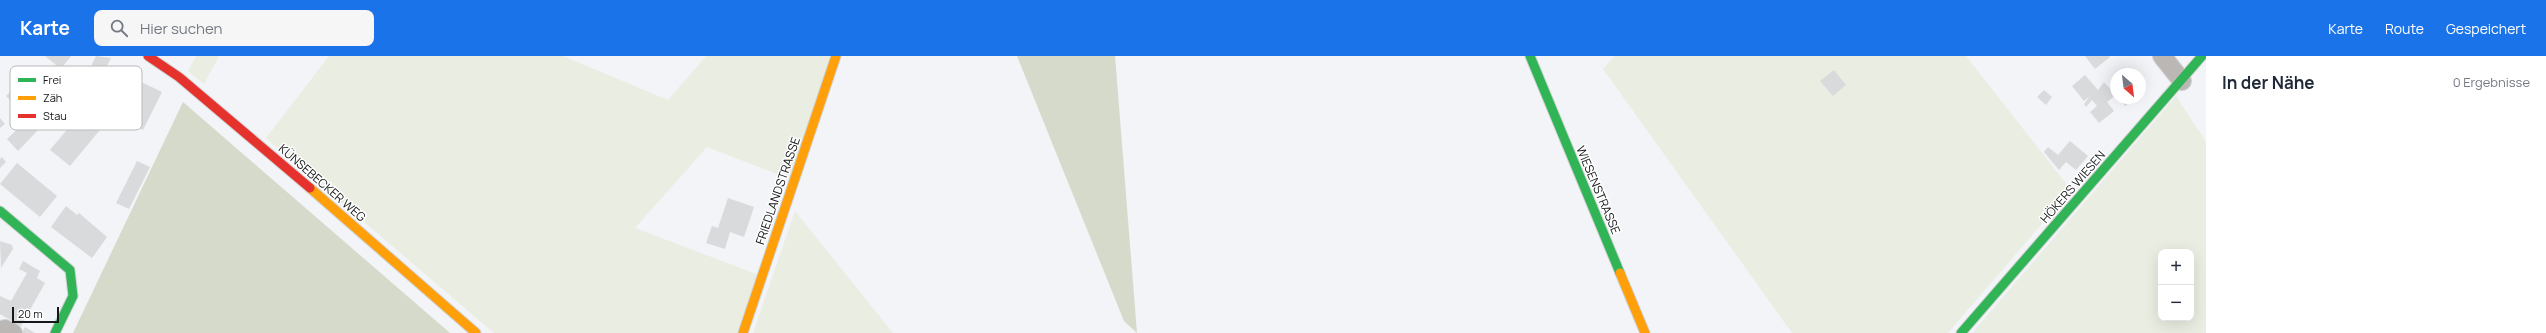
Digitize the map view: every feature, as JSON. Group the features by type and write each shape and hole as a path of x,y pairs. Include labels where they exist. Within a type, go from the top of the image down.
{"street":[{"name":"KÜNSEBECKER WEG","path":"148,56 179,77 248,134 476,333"},
{"name":"FRIEDLANDSTRASSE","path":"743,333 836,56"},
{"name":"WIESENSTRASSE","path":"1530,56 1645,333"},
{"path":"2162,56 2182,81"},
{"name":"HÖKERS WIESEN","path":"1961,333 2182,81 2202,56"},
{"path":"0,211 70,270 73,296 55,333"},
{"path":"3,333 5,329 13,333"}],"shaded area":[{"path":"196,56 219,56 204,84 188,71"},
{"path":"329,56 563,56 668,100 706,56 834,56 790,179 707,147 635,228 759,275 739,333 494,333 266,138"},
{"path":"1615,56 1966,56 2071,190 1948,333 1792,333 1603,69"},
{"path":"2176,96 2206,142 2206,333 1972,333"},
{"path":"795,211 893,333 753,333"}],"green space":[{"path":"1017,56 1115,56 1137,333 1124,321"},
{"path":"183,102 450,333 73,333"}],"building":[{"path":"45,56 71,56 63,66 57,66"},
{"path":"96,56 111,58 107,66 91,66"},
{"path":"2085,56 2109,56 2110,57 2095,69"},
{"path":"1834,70 1846,85 1833,96 1820,81"},
{"path":"2085,75 2098,90 2104,82 2109,88 2110,87 2110,100 2107,102 2114,111 2099,123 2090,112 2097,106 2092,100 2086,107 2084,104 2090,96 2084,101 2072,86"},
{"path":"142,82 162,92 142,130"},
{"path":"2044,90 2052,97 2046,105 2037,97"},
{"path":"10,92 10,100 6,96"},
{"path":"0,118 5,124 0,128"},
{"path":"16,130 38,130 18,151 7,139"},
{"path":"67,130 100,130 70,166 50,150"},
{"path":"2070,141 2088,156 2076,170 2066,162 2059,170 2044,152 2048,147 2058,155"},
{"path":"2,157 6,162 0,168 0,159"},
{"path":"137,161 150,167 129,209 116,203"},
{"path":"17,163 57,196 40,217 0,184"},
{"path":"728,198 754,207 744,237 730,232 725,249 706,243 712,226 718,228"},
{"path":"66,206 77,215 79,213 107,237 92,258 51,227"},
{"path":"0,241 12,245 13,249 1,268"},
{"path":"23,261 40,271 37,278 45,283 21,326 0,314 0,296 11,301 27,273 19,269"},
{"path":"25,327 35,333 22,333"}],"traffic: fast":[{"path":"1530,56 1620,273"},
{"path":"1961,333 2202,56"},
{"path":"0,211 70,270 73,296 55,333"}],"traffic: slow":[{"path":"743,333 836,56"},
{"path":"310,188 476,333"},
{"path":"1620,273 1645,333"}],"traffic: jam":[{"path":"148,56 179,77 310,188"}]}
